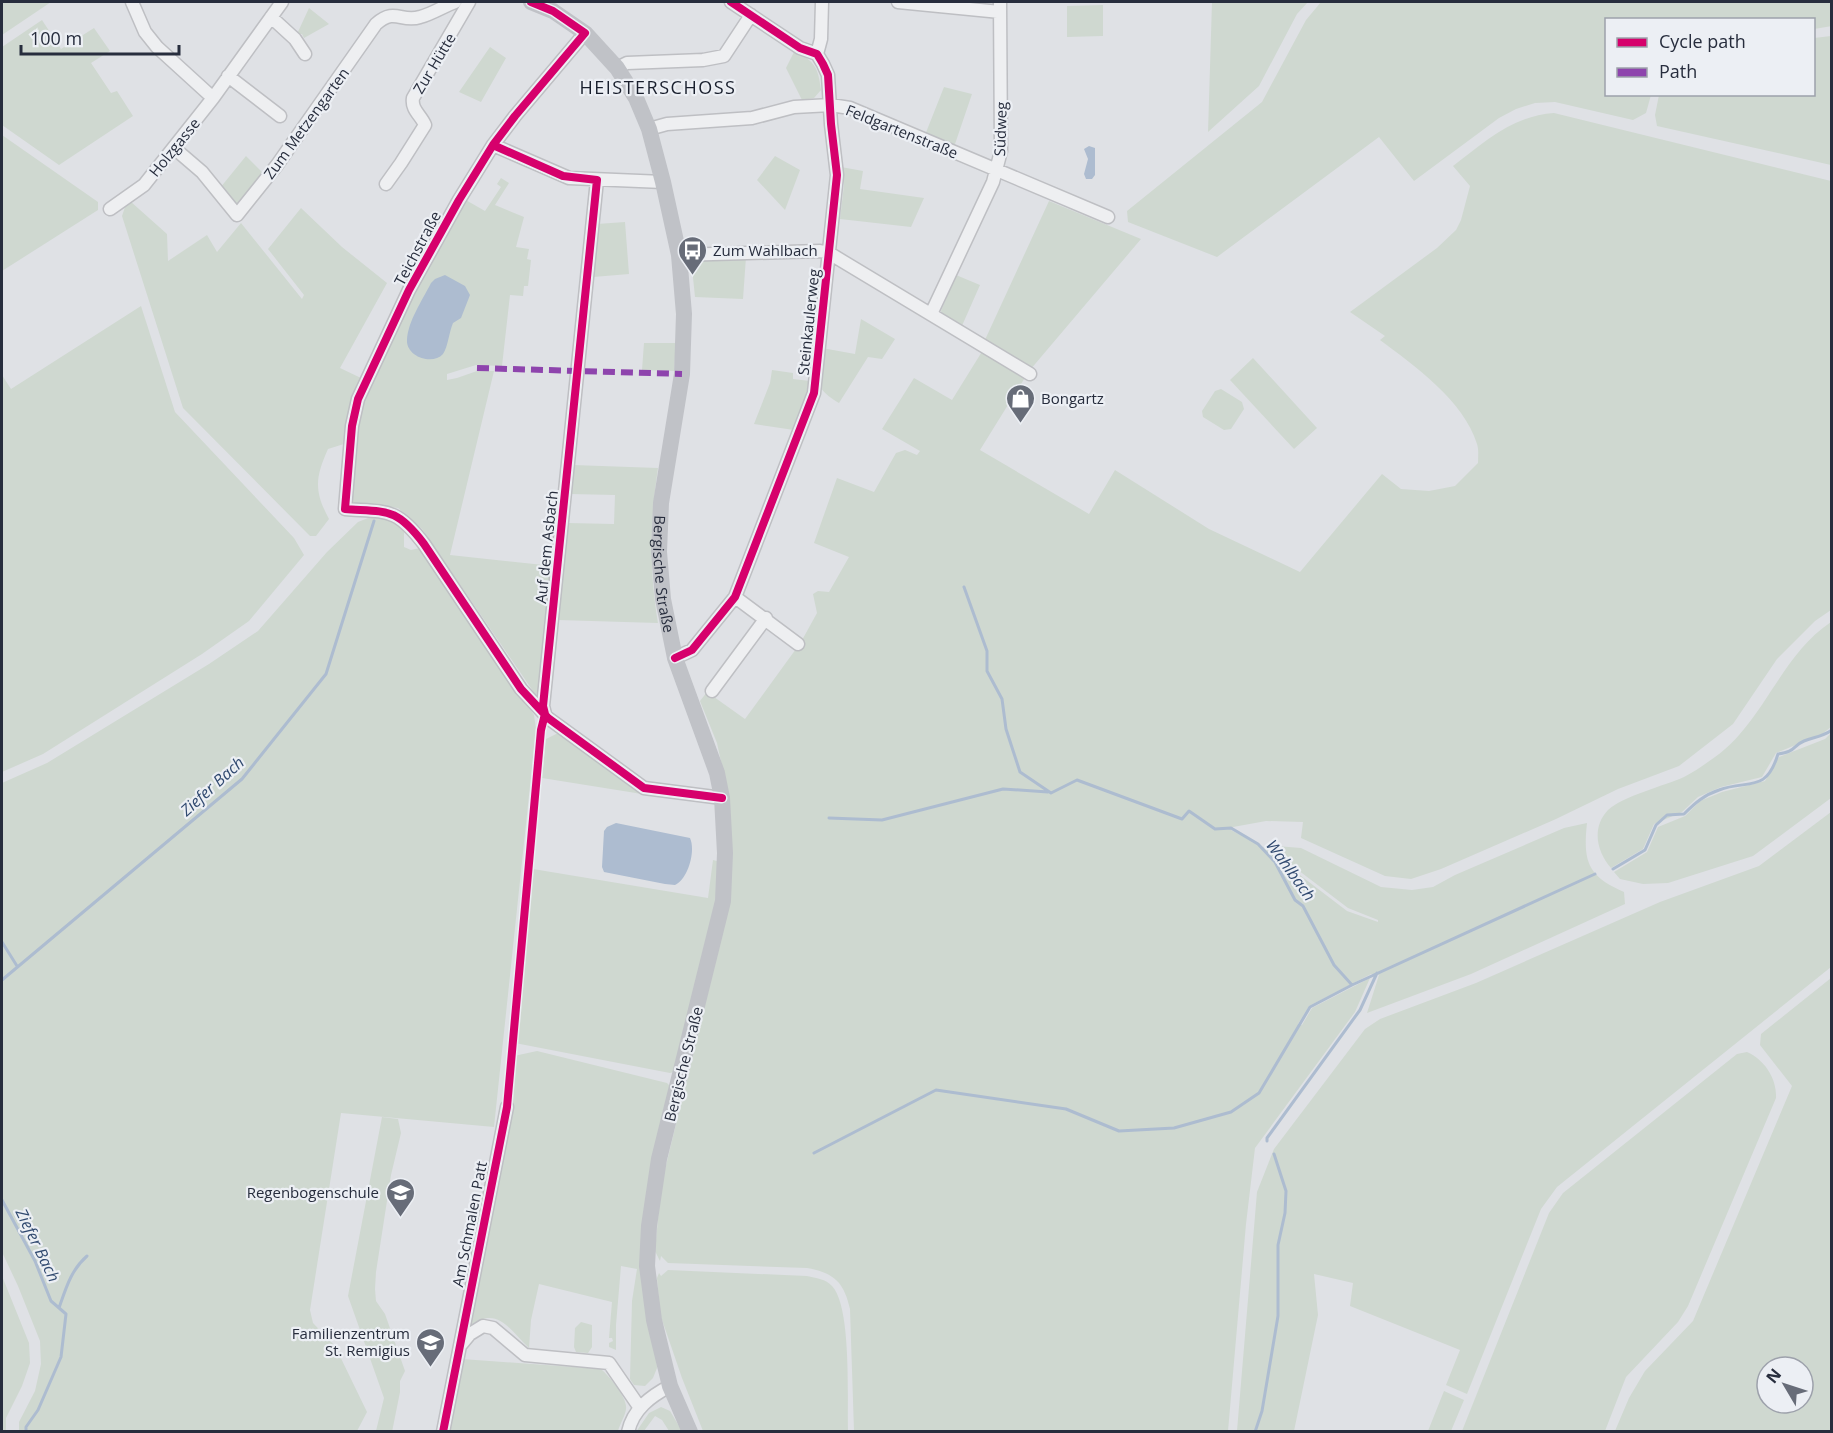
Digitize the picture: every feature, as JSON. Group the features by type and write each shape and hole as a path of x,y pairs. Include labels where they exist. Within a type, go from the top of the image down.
{"main road":[{"name":"Bergische Straße","path":"531,2 553,11 585,33 617,68 636,98 649,129 679,255 684,314 682,374 661,503 658,552 663,599 675,658 713,762 722,798 726,853 723,901 659,1159 649,1226 647,1266 654,1320 670,1386 690,1431"}],"street":[{"path":"132,2 145,32 157,47 213,98"},
{"name":"Holzgasse","path":"110,209 144,185 213,98 282,2"},
{"name":"Zum Metzengarten","path":"174,148 202,172 237,215 277,165 376,24 391,15 419,18 455,2"},
{"name":"Zur Hütte","path":"386,184 425,124 422,117 414,110 413,98 469,2"},
{"path":"731,2 800,48 817,54 821,39 822,2"},
{"path":"898,2 1000,7"},
{"name":"Südweg","path":"931,314 997,170 1001,151 1000,7"},
{"path":"617,68 627,63 703,60 724,56 751,15"},
{"path":"271,17 295,39 305,54"},
{"name":"Teichstraße","path":"545,714 521,689 424,544 406,522 395,514 377,510 345,509 352,426 364,383 409,290 459,200 493,145 585,33"},
{"name":"Steinkaulerweg","path":"675,658 692,650 735,597 814,393 837,175 828,75 817,54"},
{"path":"228,76 280,116"},
{"name":"Feldgartenstraße","path":"649,129 667,124 752,117 794,107 831,105 850,108 1108,217"},
{"path":"493,145 563,176 597,180 663,182"},
{"name":"Auf dem Asbach","path":"545,714 543,706 597,180"},
{"path":"679,255 820,251 829,253 1030,374"},
{"path":"735,597 798,644"},
{"path":"712,691 766,618"},
{"path":"545,714 644,788 722,798"},
{"name":"Am Schmalen Patt","path":"443,1431 507,1107"},
{"path":"459,1347 470,1334 483,1326 493,1328 525,1355 609,1363 640,1408"},
{"path":"628,1431 640,1408 655,1394 670,1386"}],"shaded area":[{"path":"2,2 51,2 2,35"},
{"path":"1212,2 1308,2 1297,14 1259,86 1208,132"},
{"path":"1321,2 1831,2 1832,26 1815,29 1815,18 1605,18 1605,96 1651,96 1646,113 1633,120 1555,102 1535,103 1499,118 1414,181 1379,137 1217,257 1128,222 1127,211 1262,102 1306,20"},
{"path":"1103,5 1103,36 1067,37 1067,6"},
{"path":"309,8 329,24 304,38 302,34 297,34"},
{"path":"42,20 61,49 94,28 110,51 91,63 111,93 117,91 133,116 59,165 2,125 2,47"},
{"path":"1831,36 1831,165 1657,126 1655,115 1659,96 1815,96 1815,38"},
{"path":"490,47 506,58 481,102 459,92"},
{"path":"795,50 807,58 817,70 821,90 814,98 802,100 786,68"},
{"path":"944,87 972,94 954,147 925,135"},
{"path":"1554,113 1831,181 1831,610 1815,621 1777,659 1733,724 1679,766 1618,789 1556,819 1441,869 1411,879 1385,876 1301,838 1303,822 1266,821 1233,827 1231,830 1263,847 1347,911 1378,922 1378,920 1348,908 1265,845 1301,848 1381,887 1412,890 1433,887 1455,875 1564,828 1587,823 1586,848 1590,866 1602,880 1624,892 1625,904 1471,974 1367,1013 1379,975 1371,974 1309,1006 1298,1024 1302,1025 1312,1008 1370,978 1355,1012 1255,1148 1228,1431 854,1431 850,1309 845,1292 836,1280 824,1273 807,1268 668,1263 661,1256 660,1261 655,1251 661,1186 724,926 726,785 717,743 700,701 707,692 745,719 801,642 817,613 813,594 818,591 829,592 849,557 814,543 837,478 874,492 896,453 905,450 917,455 920,451 882,429 914,378 952,400 983,350 1026,376 980,450 1089,514 1115,470 1209,529 1300,572 1382,474 1401,489 1429,491 1455,486 1478,463 1478,446 1471,428 1450,399 1437,386 1380,340 1385,336 1350,312 1437,248 1456,230 1470,186 1453,166 1488,139 1512,125 1539,115"},
{"path":"2,135 98,202 98,210 2,271"},
{"path":"246,156 266,176 241,204 235,204 220,188"},
{"path":"775,156 800,170 785,210 757,180"},
{"path":"841,167 863,171 860,189 924,198 911,227 840,219 844,185"},
{"path":"501,178 509,183 495,205 524,217 516,247 529,249 527,259 531,260 528,286 524,286 523,296 510,295 502,366 476,365 447,374 447,380 477,371 494,371 450,555 553,566 540,693 535,694 422,529 398,508 363,504 359,507 352,501 360,402 410,305 407,302 464,199 485,211 501,187 497,184"},
{"path":"130,201 167,234 168,261 207,235 217,252 241,223 302,299 304,295 268,249 301,208 342,247 387,283 340,368 361,378 347,443 328,449 321,468 319,492 329,519 316,536 310,536 183,408 122,216 126,204"},
{"path":"1049,201 1141,239 1030,370 984,342"},
{"path":"625,222 629,274 593,277 597,224"},
{"path":"746,257 743,299 695,297 691,258"},
{"path":"956,275 980,285 961,328 943,318 941,311"},
{"path":"141,306 175,412 294,538 304,555 249,621 202,654 43,754 2,772 2,375 11,389"},
{"path":"861,319 895,339 882,359 868,357 839,403 820,386 818,374 822,348 855,354"},
{"path":"644,343 676,343 674,371 642,370"},
{"path":"1253,358 1317,428 1294,449 1230,380"},
{"path":"772,370 793,373 793,379 810,381 809,392 794,430 754,424 770,383"},
{"path":"1221,389 1242,402 1244,409 1231,429 1224,430 1203,417 1202,411 1215,391"},
{"path":"573,465 658,468 653,507 652,546 653,584 658,623 558,620 567,523 614,524 615,495 570,494"},
{"path":"373,516 394,520 404,532 404,547 411,550 420,548 534,715 536,729 494,1127 341,1113 310,1310 313,1323 335,1346 367,1412 357,1431 19,1431 19,1422 35,1391 41,1364 40,1341 2,1252 2,783 47,763 209,664 258,631 327,552 358,522"},
{"path":"1831,622 1831,727 1822,734 1776,753 1762,777 1721,787 1698,797 1682,812 1654,824 1643,849 1611,868 1602,855 1598,840 1599,824 1608,810 1633,796 1684,777 1732,743 1747,726 1798,653 1813,636"},
{"path":"558,733 642,794 542,778 546,739"},
{"path":"1831,733 1831,798 1753,856 1668,883 1643,884 1620,879 1614,872 1647,852 1658,827 1685,816 1700,801 1722,792 1765,781 1779,757 1825,739"},
{"path":"1831,812 1831,967 1557,1187 1541,1209 1467,1394 1446,1385 1460,1350 1350,1306 1353,1283 1314,1274 1318,1315 1294,1431 1237,1431 1257,1192 1274,1149 1365,1029 1380,1019 1476,983 1660,902 1759,866"},
{"path":"713,860 717,861 719,888 674,1072 515,1043 533,869 708,898"},
{"path":"1831,978 1831,1431 1615,1431 1629,1398 1645,1371 1693,1321 1792,1086 1760,1045 1761,1034"},
{"path":"537,1051 667,1083 670,1086 650,1177 657,1368 653,1378 645,1386 634,1385 630,1379 632,1301 637,1269 621,1266 616,1350 609,1347 609,1343 613,1341 609,1338 612,1302 539,1284 531,1320 529,1348 508,1327 495,1319 479,1320 469,1326 507,1128 514,1056"},
{"path":"1747,1052 1769,1071 1776,1098 1688,1306 1678,1322 1626,1377 1605,1431 1462,1431 1549,1213 1563,1193 1737,1054"},
{"path":"382,1117 398,1119 401,1133 391,1175 375,1289 376,1301 385,1314 405,1371 400,1381 392,1432 376,1431 384,1398 348,1296"},
{"path":"668,1270 807,1276 830,1284 838,1297 846,1333 848,1431 703,1431 660,1314 657,1278 659,1273 661,1276"},
{"path":"2,1276 29,1343 30,1363 22,1386 6,1418 6,1432 2,1431"},
{"path":"581,1322 592,1325 592,1347 588,1353 576,1352 574,1347 575,1328"},
{"path":"462,1359 601,1369 617,1387 626,1404 618,1431 448,1432"},
{"path":"1444,1391 1464,1400 1451,1431 1428,1431"},
{"path":"661,1407 670,1411 682,1431 669,1431 662,1420 655,1416 644,1431 636,1432 649,1413"}],"water":[{"path":"1089,146 1095,148 1095,175 1092,179 1086,179 1084,174 1088,159 1084,149"},
{"path":"445,275 465,286 470,295 461,318 453,323 443,354 433,359 420,358 408,346 410,326 431,283"},
{"path":"616,823 690,838 692,850 690,864 680,882 675,885 665,884 604,872 602,867 604,831"}],"waterway":[{"name":"Ziefer Bach","path":"2,980 242,779 326,674 374,521"},
{"name":"Wahlbach","path":"964,587 987,651 987,671 1002,699 1006,729 1020,772 1051,793 1077,780 1182,819 1189,811 1215,829 1231,828 1258,844 1275,862 1295,900 1303,906 1334,965 1352,985 1595,874"},
{"name":"Wahlbach","path":"1613,869 1645,850 1656,825 1667,815 1684,814 1700,800 1719,790 1762,780 1773,767 1778,754 1788,752 1800,743 1832,730"},
{"path":"829,818 882,820 1003,789 1048,792"},
{"path":"2,942 17,966"},
{"path":"1267,1141 1360,1010 1377,973"},
{"path":"814,1153 936,1090 1066,1109 1119,1131 1174,1128 1231,1112 1259,1093 1310,1007 1352,985"},
{"path":"1255,1432 1262,1411 1278,1316 1278,1245 1285,1213 1286,1191 1274,1154"},
{"name":"Ziefer Bach","path":"2,1200 35,1261 51,1301 66,1314 61,1357 38,1410 26,1427 26,1432"},
{"path":"59,1308 73,1273 87,1256"}],"marked path":[{"path":"477,368 682,374"}],"cycle path":[{"path":"531,2 553,11 585,33 493,145 459,200 409,290 358,399 352,426 345,509 390,514 406,523 424,544 521,689 548,718 644,788 722,798"},
{"path":"675,658 692,650 735,597 814,393 837,175 828,75 817,54 800,48 731,2"},
{"path":"443,1432 507,1107 541,730 545,714 543,706 597,180 563,176 493,145"}],"place":[{"name":"Zum Wahlbach","path":"692,276"},
{"name":"Bongartz","path":"1020,424"},
{"name":"Regenbogenschule","path":"400,1218"},
{"name":"Familienzentrum St. Remigius","path":"431,1368"}],"district":[{"name":"HEISTERSCHOSS","path":"658,87"}]}
